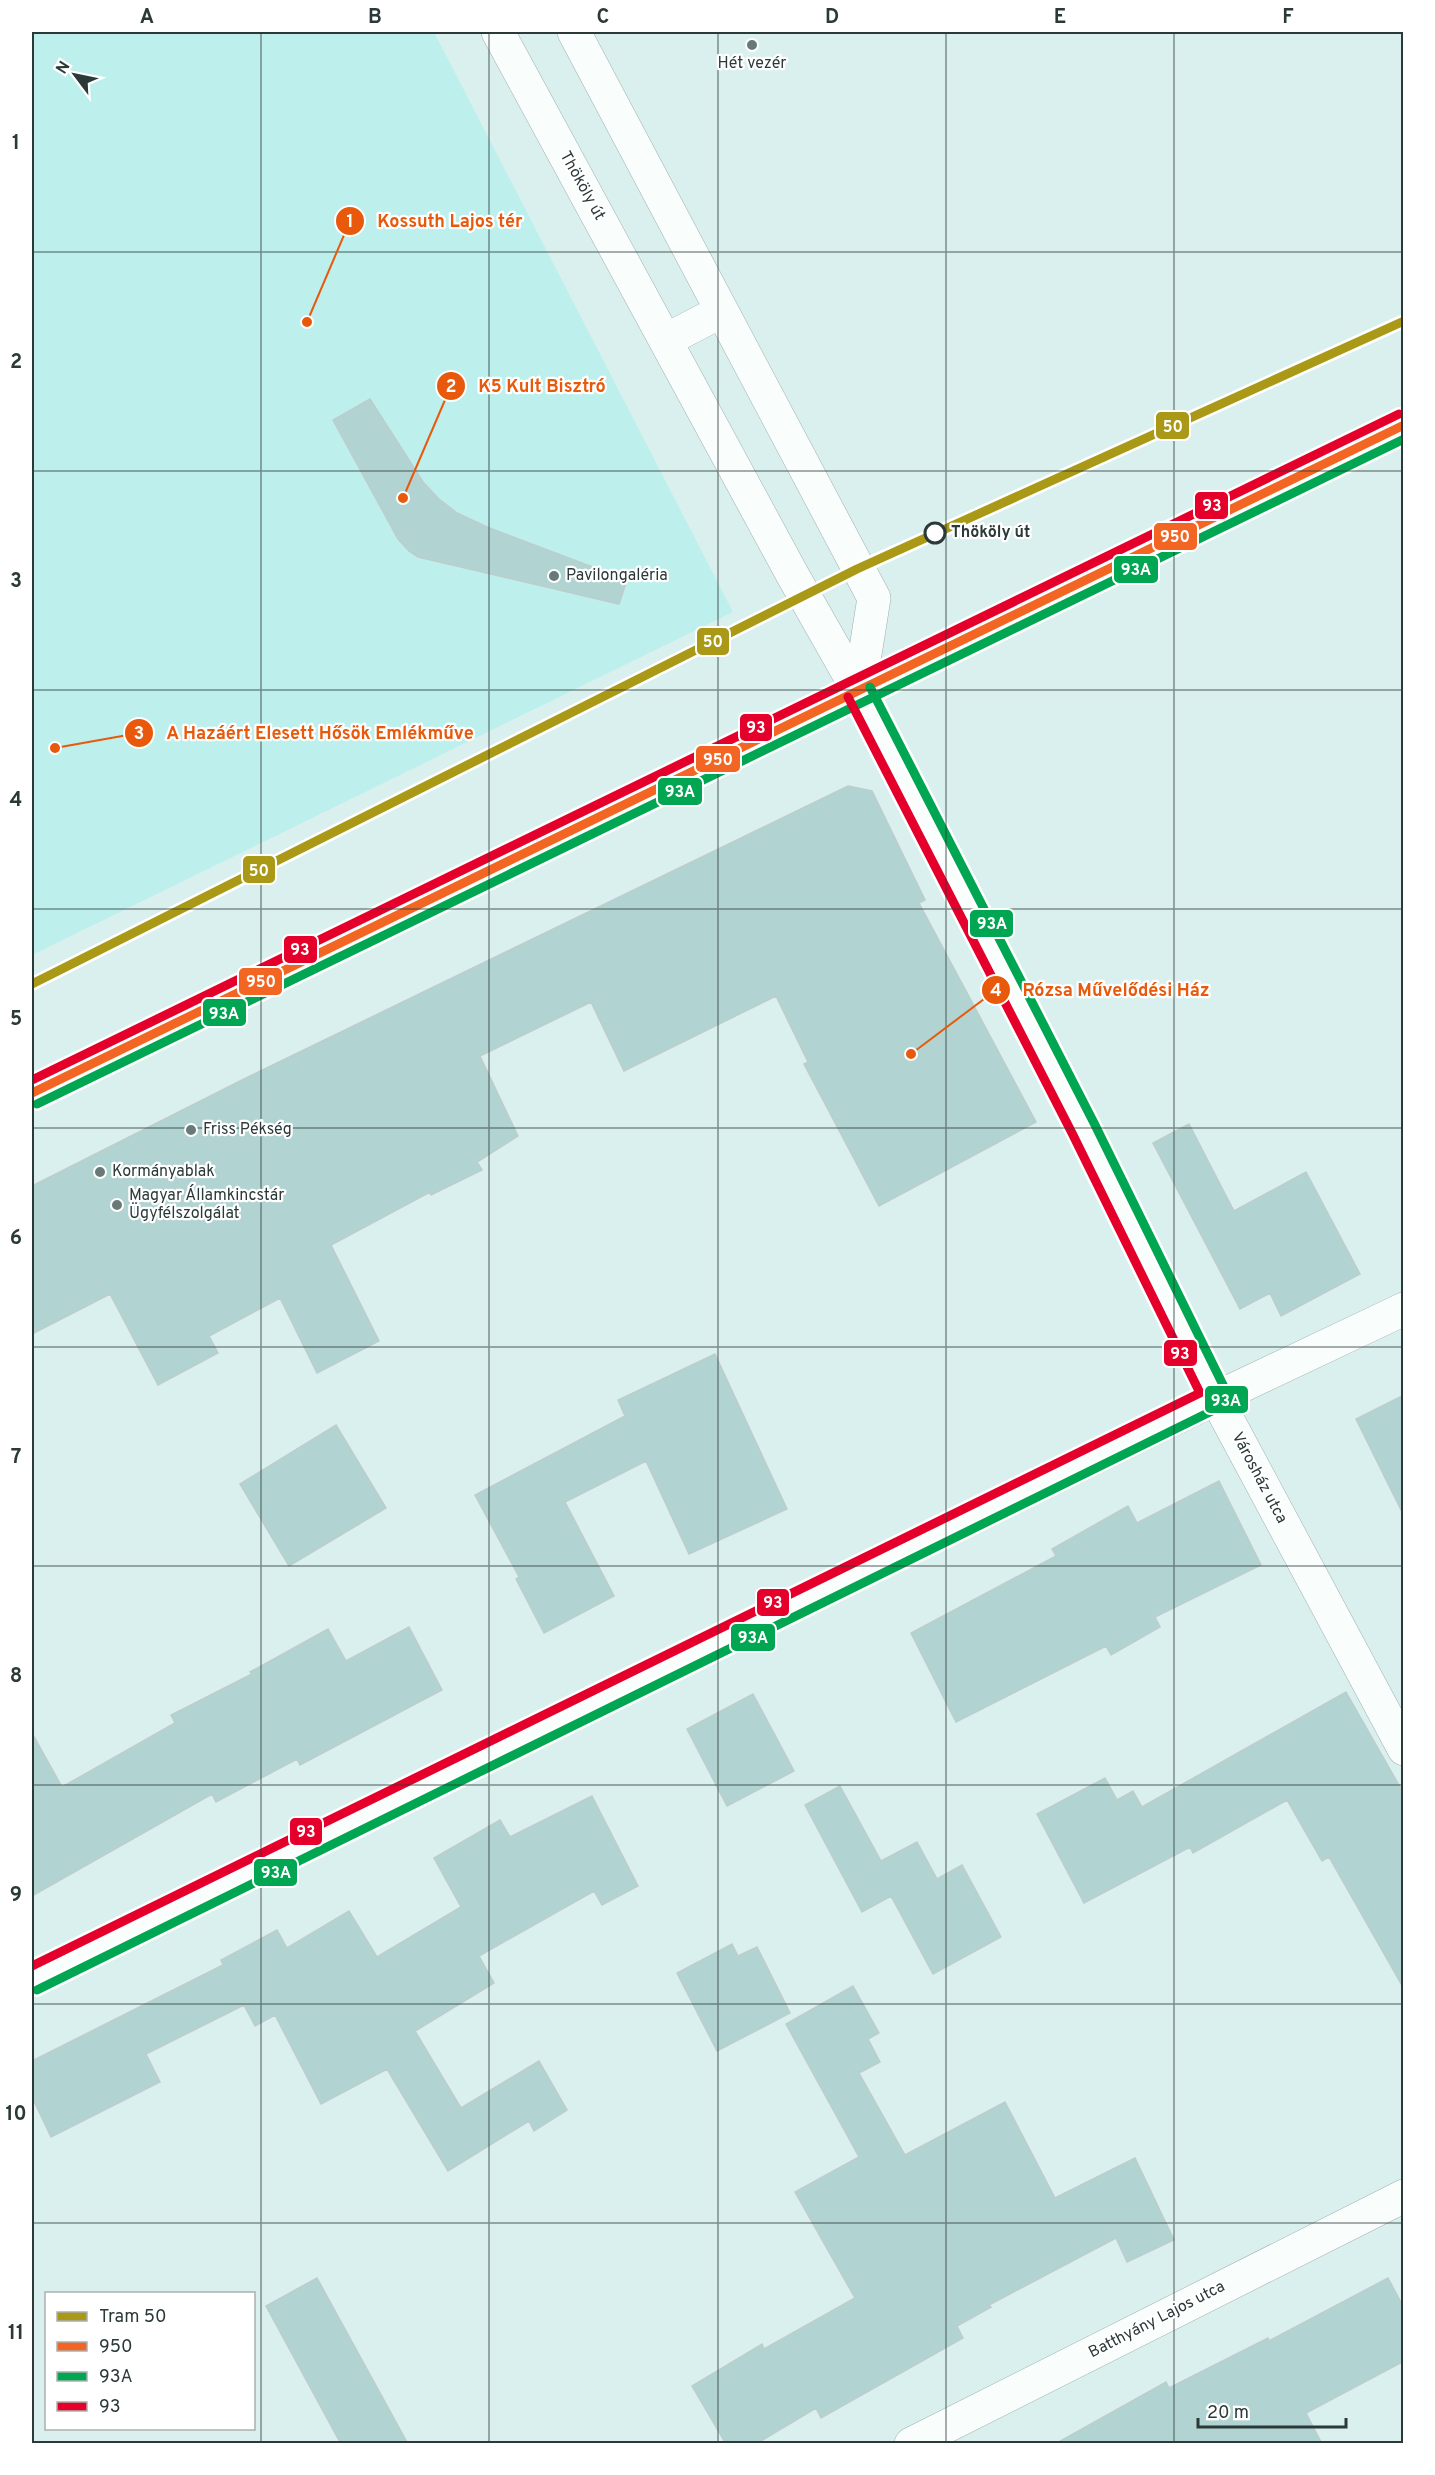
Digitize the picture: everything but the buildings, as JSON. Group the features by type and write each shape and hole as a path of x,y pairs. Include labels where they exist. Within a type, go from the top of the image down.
{"main road":[{"path":"32,1094 1404,425"}],"street":[{"name":"Thököly út","path":"498,32 792,574 859,692"},
{"path":"574,32 874,598 859,692"},
{"path":"666,340 722,311"},
{"name":"Városház utca","path":"859,692 1083,1128 1216,1398 1404,1749"},
{"path":"32,1979 1216,1398 1404,1309"},
{"name":"Batthyány Lajos utca","path":"911,2444 1404,2196"}],"shaded area":[{"path":"32,32 434,32 733,612 32,955"}],"tram line":[{"name":"50","path":"32,984 857,569 1404,321"}],"transit line":[{"name":"93","path":"32,1080 1399,414"},
{"name":"950","path":"32,1093 1404,425"},
{"name":"93A","path":"37,1104 1404,439"},
{"name":"93A","path":"37,1990 1226,1404 1227,1393 1094,1123 870,687"},
{"name":"93","path":"32,1966 1200,1393 1072,1133 848,697"}],"place":[{"name":"Hét vezér","path":"752,45"},
{"name":"Kossuth Lajos tér","path":"307,322"},
{"name":"K5 Kult Bisztró","path":"403,498"},
{"name":"Thököly út","path":"935,533"},
{"name":"Pavilongaléria","path":"554,576"},
{"name":"A Hazáért Elesett Hősök Emlékműve","path":"55,748"},
{"name":"Rózsa Művelődési Ház","path":"911,1054"},
{"name":"Friss Pékség","path":"191,1130"},
{"name":"Kormányablak","path":"100,1172"},
{"name":"Magyar Államkincstár Ügyfélszolgálat","path":"117,1205"}]}
